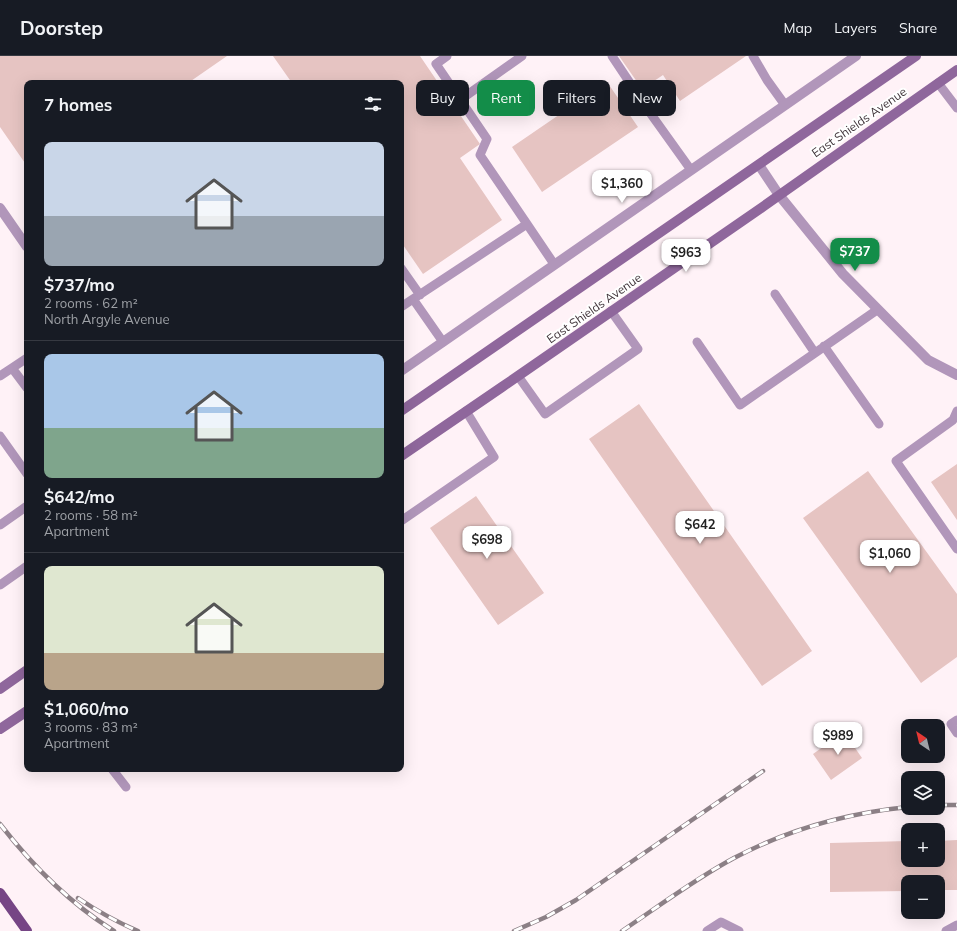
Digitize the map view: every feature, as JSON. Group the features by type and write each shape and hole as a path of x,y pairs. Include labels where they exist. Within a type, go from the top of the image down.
{"main road":[{"name":"East Shields Avenue","path":"404,409 916,56"},
{"name":"East Shields Avenue","path":"404,454 612,311 957,70"},
{"path":"0,689 24,672"},
{"path":"0,729 24,713"},
{"path":"0,893 27,931"}],"street":[{"path":"404,369 855,56"},
{"path":"759,165 779,195 843,274 928,360 957,375"},
{"path":"2,215 24,243"}],"lane":[{"path":"447,56 436,64 447,80"},
{"path":"469,94 522,56"},
{"path":"612,56 691,170"},
{"path":"753,56 766,80 785,105"},
{"path":"938,83 957,108"},
{"path":"469,113 487,139 480,155 554,264"},
{"path":"404,306 527,224"},
{"path":"404,274 443,342"},
{"path":"775,294 815,353"},
{"path":"697,342 740,405 877,310"},
{"path":"518,376 545,414 638,349 612,311"},
{"path":"824,346 879,424"},
{"path":"0,376 24,360"},
{"path":"12,368 24,384"},
{"path":"404,519 494,456 466,411"},
{"path":"957,412 953,420 896,461 957,549"},
{"path":"0,436 24,470"},
{"path":"0,524 24,508"},
{"path":"0,584 24,568"},
{"path":"957,720 951,724 957,733"},
{"path":"114,772 126,787"},
{"path":"707,931 721,922 739,931"},
{"path":"946,931 957,925"}],"building":[{"path":"0,56 227,56 192,80 24,80 24,162 0,127"},
{"path":"273,56 420,56 436,80 416,80 416,116 461,116 480,144 460,158 502,220 423,274 404,246 404,80 290,80"},
{"path":"619,56 746,56 680,101 676,95 676,80 666,80 663,75 656,80 636,80"},
{"path":"610,86 618,98 618,116 630,116 638,127 542,192 512,147 557,116 610,116"},
{"path":"639,404 812,651 762,686 589,439"},
{"path":"957,464 957,520 931,482"},
{"path":"868,471 957,594 957,657 921,683 803,518"},
{"path":"476,496 544,593 498,625 430,528"},
{"path":"844,732 862,758 831,780 813,754"},
{"path":"957,840 957,890 945,890 945,875 901,875 901,891 830,892 830,843 901,841 901,867 945,867 945,841"}],"railway":[{"path":"514,931 546,917 576,900 763,771"},
{"path":"945,805 957,805"},
{"path":"622,931 705,875 754,848 818,824 841,818 901,808"},
{"path":"0,824 25,854 52,882 82,909 114,931"},
{"path":"78,898 107,916 138,931"}]}
